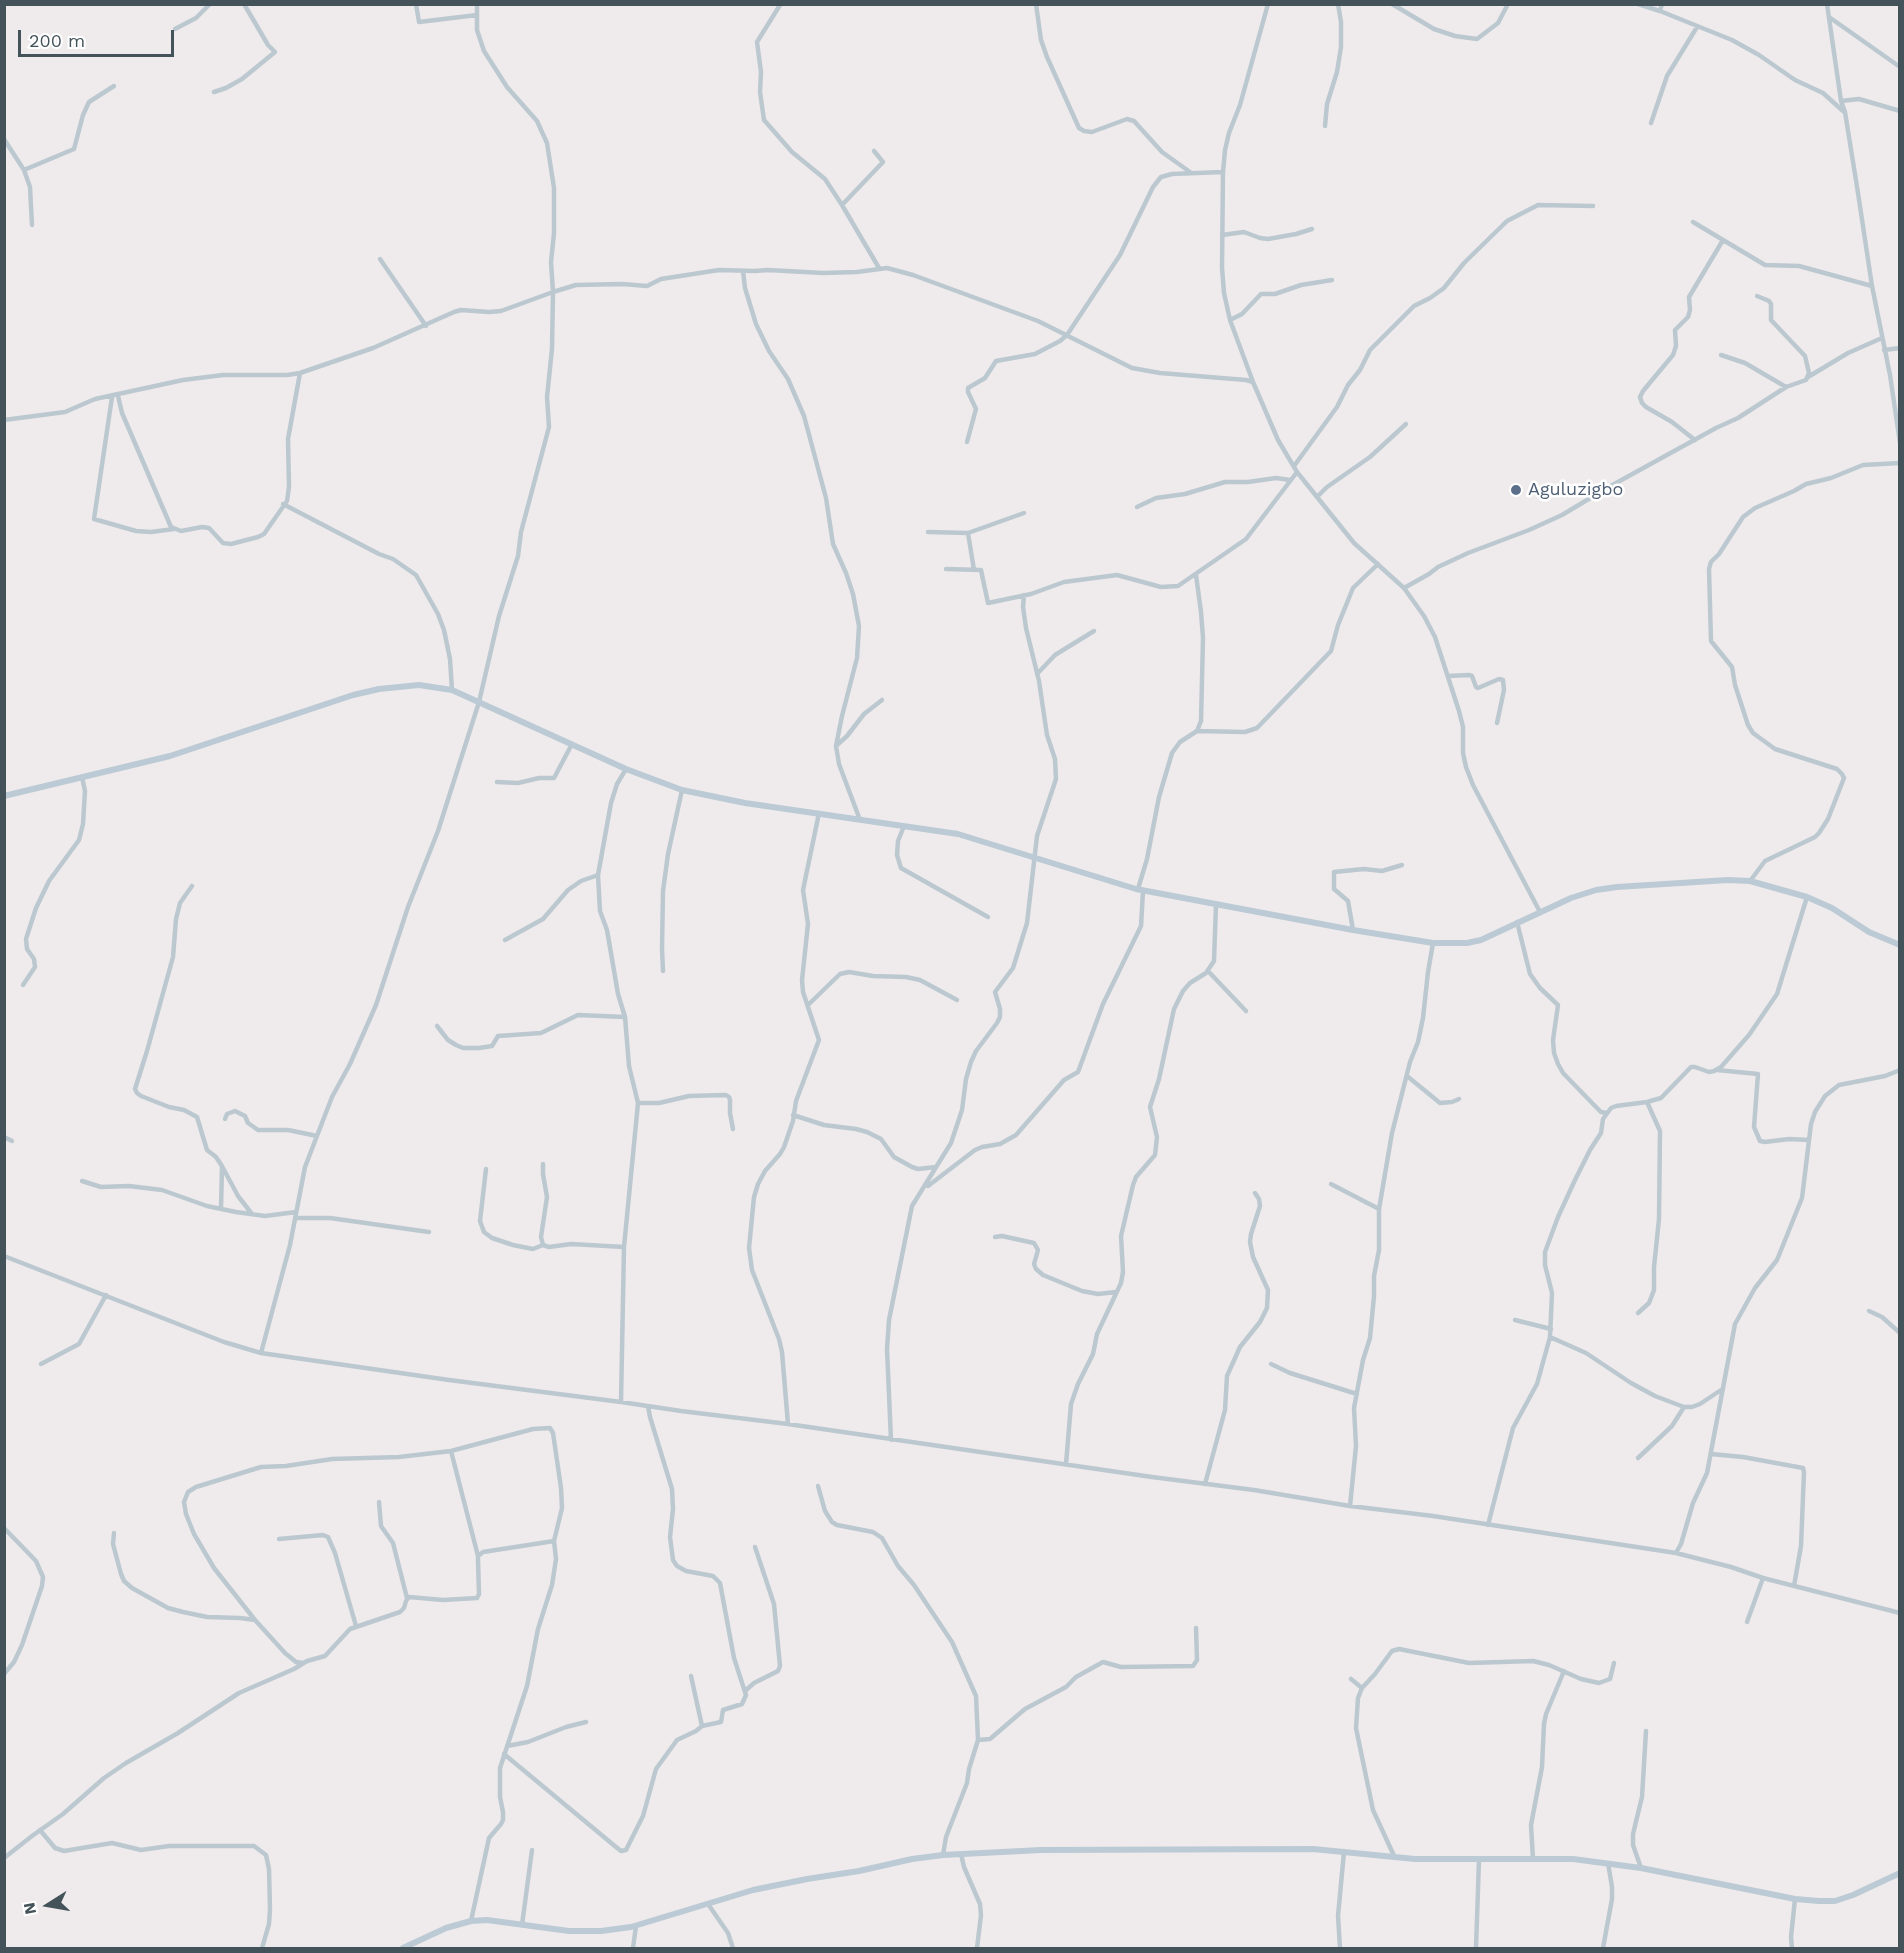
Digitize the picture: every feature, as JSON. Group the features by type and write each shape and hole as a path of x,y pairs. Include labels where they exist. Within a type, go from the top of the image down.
{"main road":[{"path":"4,796 170,756 325,704 379,689 419,685 452,690 626,769 682,790 711,797 958,834 1141,890 1353,930 1433,943 1455,944 1481,940 1571,898 1596,890 1617,886 1728,880 1750,881 1807,897 1832,908 1869,932 1899,945"},
{"path":"403,1948 446,1928 471,1921 487,1920 569,1931 601,1931 636,1926 753,1890 912,1859 943,1855 1041,1850 1313,1849 1395,1858 1573,1860 1641,1868 1795,1899 1835,1901 1899,1873"}],"street":[{"path":"175,29 196,18 210,4"},
{"path":"214,92 242,80 275,52 268,45 244,4"},
{"path":"416,4 419,22 477,15"},
{"path":"261,1353 296,1215 305,1167 332,1097 350,1064 376,1005 408,907 438,831 479,702 499,616 518,556 549,427 547,397 552,349 551,262 554,233 554,188 548,143 537,121 507,87 484,51 477,30 477,4"},
{"path":"780,4 757,42 764,120 792,152 825,179 879,268"},
{"path":"1036,4 1041,40 1079,128 1092,132 1127,119 1134,121 1162,153 1193,173"},
{"path":"1268,4 1225,150 1222,235 1224,293 1230,320 1241,355 1278,440 1297,472 1354,543 1404,588 1424,616 1435,637 1463,727 1463,753 1470,776 1540,912"},
{"path":"1325,126 1327,104 1337,72 1341,47 1338,4"},
{"path":"1392,4 1434,29 1455,36 1477,39 1498,23 1508,4"},
{"path":"1638,4 1732,40 1759,55 1795,80 1823,93 1845,112"},
{"path":"1660,11 1662,4"},
{"path":"1827,4 1872,286 1890,375 1899,443"},
{"path":"1828,16 1899,67"},
{"path":"1651,123 1667,76 1697,27"},
{"path":"24,170 74,149 89,102 114,86"},
{"path":"1841,101 1859,99 1899,111"},
{"path":"4,139 24,170 30,187 32,225"},
{"path":"842,205 883,162 874,151"},
{"path":"967,442 976,409 968,388 985,378 996,361 1035,354 1060,341 1067,334 1120,255 1161,177 1173,174 1223,172"},
{"path":"1294,466 1337,407 1370,350 1414,306 1444,288 1464,263 1507,221 1538,205 1593,206"},
{"path":"1693,222 1766,265 1799,266 1872,286"},
{"path":"1222,235 1244,232 1260,238 1274,238 1312,229"},
{"path":"1695,440 1672,422 1646,407 1640,397 1642,391 1673,355 1676,346 1675,330 1688,317 1689,297 1724,240"},
{"path":"380,259 426,326"},
{"path":"4,420 65,412 95,399 118,396 183,380 223,375 300,373 373,348 461,310 501,311 576,285 647,286 662,279 719,270 823,273 887,268 913,275 1038,321 1067,334 1093,350 1139,370 1253,382"},
{"path":"743,271 745,288 756,324 769,351 788,380 804,417 826,498 833,544 853,594 859,626 857,658 836,746 839,764 860,820"},
{"path":"1230,320 1242,314 1261,294 1275,294 1301,285 1332,280"},
{"path":"1757,296 1769,301 1771,320 1805,356 1808,377"},
{"path":"1404,588 1460,556 1562,515 1763,403 1786,387 1802,382 1848,353 1882,338"},
{"path":"1884,350 1899,348"},
{"path":"1721,354 1745,363 1786,387"},
{"path":"112,397 94,519 136,531 174,529 181,531 209,528 223,543 231,544 264,534 288,496 288,439 300,373"},
{"path":"118,396 122,413 174,529"},
{"path":"1317,497 1327,487 1375,453 1406,424"},
{"path":"1750,881 1765,861 1819,833 1828,819 1844,778 1837,769 1775,749 1753,733 1735,685 1732,667 1712,641 1708,569 1743,517 1755,508 1806,484 1831,478 1863,465 1899,462"},
{"path":"946,569 981,570 988,603 1081,579 1117,575 1153,586 1178,586 1246,539 1297,472"},
{"path":"1137,507 1156,498 1185,494 1225,482 1276,478 1290,480"},
{"path":"283,504 393,559 416,575 438,614 444,630 450,659 452,690"},
{"path":"928,532 968,533 1024,513"},
{"path":"968,533 974,570"},
{"path":"925,1188 975,1150 1000,1144 1016,1136 1064,1080 1078,1072 1103,1004 1141,926 1141,890 1159,797 1172,753 1180,742 1197,731 1245,732 1257,728 1331,651 1335,644 1338,625 1353,588 1378,564"},
{"path":"1196,575 1203,638 1201,721 1197,731"},
{"path":"891,1440 887,1349 889,1320 912,1206 951,1143 958,1123 971,1062 1000,1017 995,992 1013,968 1027,923 1037,836 1054,786 1055,759 1046,729 1037,674 1026,628 1024,595"},
{"path":"1037,674 1055,656 1094,631"},
{"path":"1448,676 1470,675 1478,688 1499,679 1503,680 1504,690 1497,723"},
{"path":"836,746 864,714 882,700"},
{"path":"497,782 518,783 539,778 554,778 572,744"},
{"path":"621,1402 624,1247 638,1103 629,1066 624,1017 600,910 598,875 611,803 617,784 626,769"},
{"path":"23,985 35,967 34,959 27,950 26,939 36,908 49,881 79,840 83,824 85,790 82,777"},
{"path":"663,970 663,891 668,854 682,790"},
{"path":"788,1424 782,1352 752,1270 749,1248 754,1197 758,1184 784,1147 796,1101 819,1040 807,1005 802,980 808,924 803,890 819,813"},
{"path":"904,826 898,841 897,855 901,868 988,917"},
{"path":"1353,930 1348,901 1334,889 1334,872 1364,869 1382,871 1402,865"},
{"path":"505,940 543,919 568,890 580,881 598,875"},
{"path":"192,886 180,903 174,928 173,957 146,1058 135,1089 141,1096 168,1107 184,1110 197,1117 207,1150 216,1157 238,1196 252,1214"},
{"path":"1717,1070 1749,1035 1777,994 1807,897"},
{"path":"1066,1464 1071,1404 1093,1354 1096,1334 1121,1283 1123,1272 1121,1236 1133,1185 1136,1176 1151,1161 1157,1147 1150,1107 1159,1079 1174,1009 1183,991 1190,983 1208,971 1214,961 1216,904"},
{"path":"1517,922 1530,974 1540,988 1558,1005 1553,1040 1558,1064 1570,1082 1601,1112 1607,1113"},
{"path":"1350,1506 1356,1446 1354,1408 1363,1360 1370,1338 1374,1276 1379,1250 1379,1209 1392,1133 1424,1018 1433,943"},
{"path":"1208,971 1246,1011"},
{"path":"807,1005 840,974 849,972 920,980 957,1000"},
{"path":"437,1026 448,1040 456,1045 463,1048 479,1048 492,1046 498,1036 541,1033 578,1015 624,1017"},
{"path":"1488,1525 1513,1428 1537,1384 1550,1337 1552,1293 1545,1264 1545,1252 1558,1217 1590,1150 1601,1133 1603,1119 1611,1108 1661,1098 1691,1067 1709,1072 1717,1070 1758,1074 1754,1127 1760,1141 1809,1140"},
{"path":"1676,1553 1681,1544 1693,1503 1707,1473 1735,1324 1755,1288 1777,1260 1802,1198 1815,1112 1833,1088 1846,1083 1885,1076 1899,1070"},
{"path":"1407,1076 1440,1103 1459,1099"},
{"path":"638,1103 659,1103 689,1096 726,1095 730,1100 733,1129"},
{"path":"1638,1313 1649,1303 1654,1290 1659,1219 1660,1131 1647,1102"},
{"path":"225,1119 227,1114 235,1111 245,1116 248,1123 258,1130 288,1130 316,1136"},
{"path":"794,1115 824,1125 867,1132 881,1139 894,1157 912,1167 918,1169 936,1167"},
{"path":"4,1137 12,1142"},
{"path":"543,1164 547,1197 541,1237 543,1245"},
{"path":"221,1209 222,1166"},
{"path":"486,1169 480,1221 484,1232 492,1238 528,1249 543,1245 571,1244 624,1247"},
{"path":"82,1181 101,1187 129,1186 162,1190 221,1209 265,1216 296,1215 330,1218 429,1232"},
{"path":"1331,1184 1379,1209"},
{"path":"1205,1484 1225,1410 1227,1376 1240,1347 1260,1322 1267,1308 1268,1290 1251,1248 1251,1234 1260,1206 1255,1193"},
{"path":"995,1237 1002,1236 1034,1243 1038,1250 1034,1264 1043,1275 1082,1291 1098,1294 1116,1292"},
{"path":"4,1256 224,1342 261,1353 788,1424 1676,1553 1899,1613"},
{"path":"41,1364 80,1344 106,1295"},
{"path":"1869,1311 1882,1317 1899,1333"},
{"path":"1515,1320 1551,1329"},
{"path":"1550,1337 1586,1353 1655,1396 1684,1407 1700,1404 1721,1390"},
{"path":"1271,1364 1290,1373 1357,1394"},
{"path":"504,1754 623,1851 629,1847 644,1816 656,1769 678,1740 702,1726 721,1722 722,1711 742,1704 746,1698 734,1658 720,1583 713,1576 686,1571 677,1566 673,1560 670,1537 673,1509 672,1489 648,1406"},
{"path":"1638,1458 1672,1426 1684,1407"},
{"path":"303,1663 296,1662 285,1653 255,1620 214,1568 194,1534 186,1514 184,1502 188,1492 196,1487 261,1467 451,1451 533,1429 550,1428 554,1433 561,1488 561,1508 554,1541 556,1558 552,1585 538,1629 527,1686 500,1768 499,1786 504,1812 503,1820 489,1838 471,1921"},
{"path":"407,1598 442,1600 477,1598 479,1594 478,1556 451,1451"},
{"path":"1711,1454 1743,1457 1803,1468 1801,1546 1794,1586"},
{"path":"818,1486 825,1511 832,1522 873,1532 882,1538 898,1566 914,1585 952,1642 976,1696 978,1740 967,1783 946,1837 943,1855"},
{"path":"4,1858 126,1763 240,1693 303,1663 325,1656 346,1632 356,1626 400,1612 407,1598 393,1543 381,1526 380,1502"},
{"path":"4,1528 36,1561 43,1577 22,1645 14,1662 4,1674"},
{"path":"114,1533 113,1544 121,1574 124,1581 132,1588 168,1608 207,1617 255,1620"},
{"path":"279,1539 323,1535 328,1537 335,1553 356,1626"},
{"path":"478,1556 483,1552 554,1541"},
{"path":"745,1691 754,1683 778,1671 780,1666 774,1604 760,1568 755,1547"},
{"path":"1747,1622 1763,1578"},
{"path":"978,1740 990,1739 1025,1709 1066,1687 1076,1677 1104,1662 1121,1667 1193,1666 1197,1660 1196,1628"},
{"path":"1395,1858 1373,1810 1356,1728 1358,1698 1362,1688 1395,1648 1469,1663 1533,1661 1594,1682 1604,1682 1610,1679 1614,1663"},
{"path":"1533,1859 1532,1819 1542,1767 1544,1724 1564,1671"},
{"path":"691,1676 702,1726"},
{"path":"1351,1679 1362,1688"},
{"path":"507,1746 528,1742 586,1722"},
{"path":"1641,1868 1635,1855 1633,1834 1642,1797 1646,1731"},
{"path":"40,1830 56,1848 64,1851 112,1842 141,1850 169,1846 254,1846 266,1855 269,1869 269,1924 262,1948"},
{"path":"522,1925 532,1850"},
{"path":"1340,1948 1338,1916 1344,1852"},
{"path":"962,1854 967,1874 980,1904 981,1914 976,1948"},
{"path":"1476,1948 1479,1860"},
{"path":"1603,1948 1612,1899 1608,1863"},
{"path":"1792,1948 1795,1899"},
{"path":"708,1904 728,1933 733,1948"},
{"path":"633,1948 636,1926"}],"place":[{"name":"Aguluzigbo","path":"1516,490"}]}
